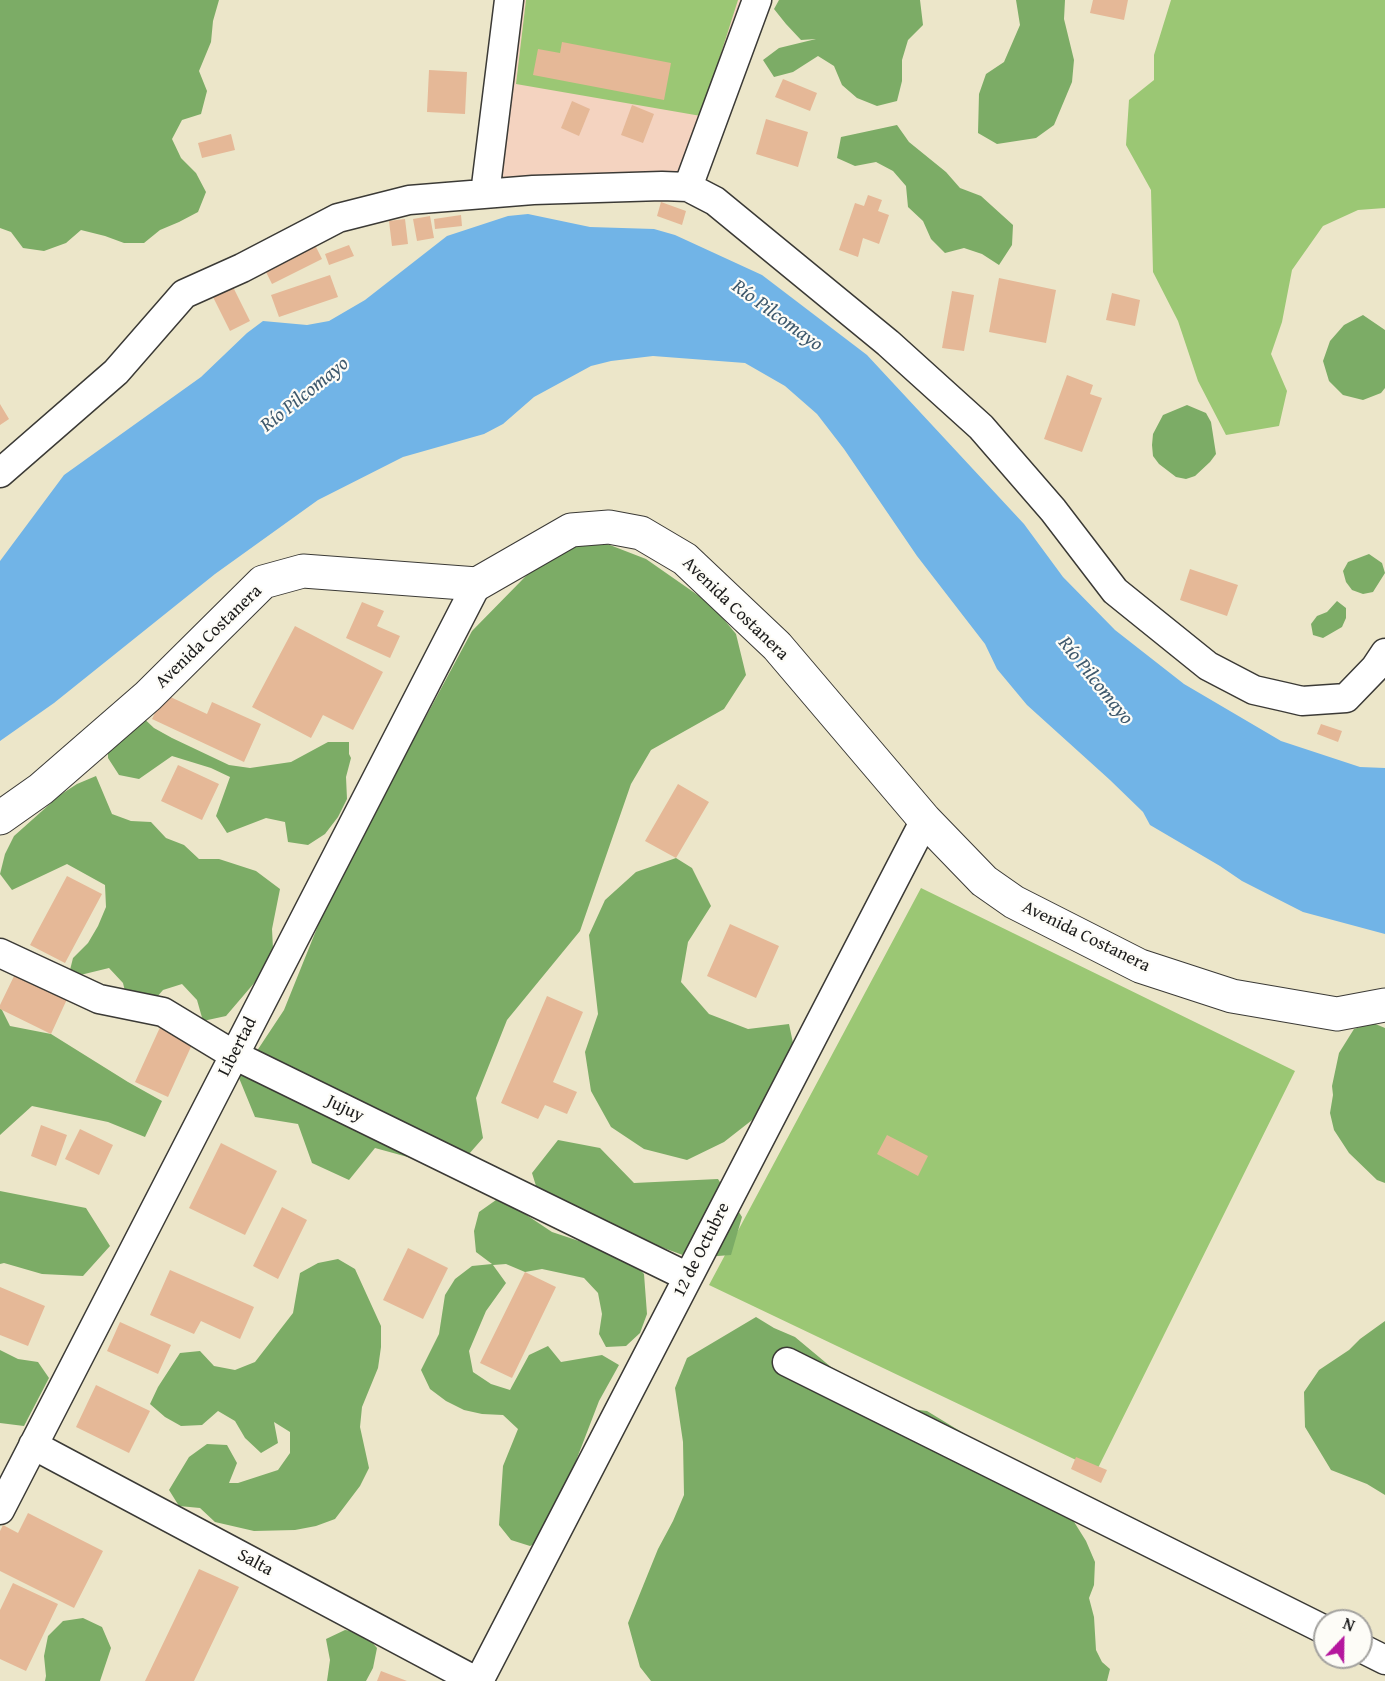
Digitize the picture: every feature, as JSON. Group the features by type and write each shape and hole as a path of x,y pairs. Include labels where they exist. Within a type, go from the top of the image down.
{"street":[{"path":"485,194 509,0"},
{"path":"688,187 757,0"},
{"path":"0,473 116,372 184,294 242,268 338,218 409,200 544,189 688,187 715,201 888,343 981,426 1053,510 1115,591 1208,666 1254,690 1302,701 1346,698 1376,668 1385,653"},
{"name":"Avenida Costanera","path":"0,818 41,789 148,696 263,582 303,571 477,584 571,530 609,527 641,533 685,559 777,646 925,820 984,881 1007,897 1140,966 1232,996 1338,1014 1385,1005"},
{"name":"Libertad","path":"0,1510 477,584"},
{"name":"12 de Octubre","path":"478,1681 925,820"},
{"name":"Jujuy","path":"0,953 99,999 164,1012 234,1055 688,1277"},
{"path":"787,1362 1313,1624"},
{"name":"Salta","path":"33,1445 478,1681"}],"shaded area":[{"path":"520,0 749,0 684,175 500,177"}],"green space":[{"path":"0,0 219,0 213,21 211,42 199,71 207,91 201,114 182,120 172,139 181,158 196,173 206,192 198,212 160,230 144,243 124,243 81,230 66,243 44,251 23,248 11,232 0,228"},
{"path":"526,0 738,0 701,116 516,84"},
{"path":"779,0 920,0 923,25 908,40 902,60 902,81 897,101 877,106 857,98 842,85 834,66 818,56 793,72 774,77 763,60 779,48 816,39 801,40 774,9"},
{"path":"1016,0 1065,0 1064,19 1074,60 1072,82 1054,125 1036,138 997,144 978,133 979,94 986,74 1004,62 1020,25"},
{"path":"1171,0 1385,0 1385,208 1358,210 1323,226 1292,270 1282,322 1271,354 1287,391 1279,426 1226,435 1198,381 1178,321 1153,272 1151,190 1126,145 1129,100 1154,80 1154,55"},
{"path":"897,125 909,142 946,172 960,188 981,196 1013,225 1012,245 999,265 982,254 964,248 945,253 931,239 923,221 908,207 906,186 893,171 876,162 855,166 837,158 841,137"},
{"path":"1363,315 1385,330 1385,388 1381,393 1363,400 1343,395 1329,381 1323,361 1330,341 1344,325"},
{"path":"1187,405 1206,413 1211,422 1216,454 1195,476 1186,479 1176,477 1159,464 1153,456 1152,445 1153,434 1163,415"},
{"path":"571,530 646,559 712,605 736,634 746,675 724,709 651,750 631,784 580,931 507,1020 476,1098 483,1138 455,1170 375,1148 349,1180 312,1163 298,1124 255,1117 239,1078 284,1010 365,809 415,737 472,631"},
{"path":"1369,554 1382,563 1385,573 1373,592 1363,594 1352,590 1346,582 1343,571 1348,562"},
{"path":"1337,601 1346,608 1346,618 1342,627 1323,638 1313,635 1311,624 1317,616 1327,612"},
{"path":"138,713 154,728 172,738 229,765 250,768 291,762 328,742 349,742 351,758 346,777 347,799 338,817 325,834 308,845 288,842 285,822 266,818 227,833 216,816 230,777 211,768 172,756 139,779 119,775 108,758 108,738"},
{"path":"96,776 112,814 131,821 151,822 166,838 184,845 199,859 219,859 256,871 280,889 272,929 273,949 267,968 226,1016 203,1021 197,1000 182,984 163,990 149,1006 128,1004 123,983 109,968 68,978 73,958 88,943 106,907 105,885 67,864 12,890 0,874 5,854 14,836 60,795"},
{"path":"676,858 692,868 711,906 688,942 681,982 709,1014 748,1029 789,1024 793,1043 781,1083 756,1117 724,1142 687,1160 644,1149 611,1127 591,1091 585,1052 598,1014 589,935 605,900 636,872"},
{"path":"921,888 1295,1071 1097,1470 709,1285"},
{"path":"0,1006 10,1026 51,1034 162,1101 145,1137 108,1122 32,1106 0,1135"},
{"path":"1373,1023 1385,1028 1385,1183 1377,1180 1349,1153 1334,1130 1330,1113 1332,1086 1339,1053 1354,1029"},
{"path":"558,1140 600,1148 634,1183 718,1179 742,1217 731,1255 691,1258 617,1231 544,1212 532,1173"},
{"path":"0,1191 86,1208 110,1246 83,1276 42,1274 4,1263 0,1264"},
{"path":"496,1200 516,1208 552,1232 630,1258 644,1274 647,1314 640,1333 626,1346 606,1347 599,1334 602,1314 598,1293 584,1278 542,1269 525,1272 506,1264 493,1265 506,1283 486,1311 469,1351 473,1372 491,1384 510,1390 529,1355 548,1346 561,1362 602,1355 619,1365 599,1401 554,1518 549,1537 530,1546 511,1540 499,1525 503,1466 518,1429 503,1415 464,1410 446,1401 430,1389 421,1370 439,1334 445,1295 455,1279 472,1266 492,1264 476,1252 474,1231 479,1212"},
{"path":"338,1259 355,1269 381,1326 378,1368 362,1407 360,1427 369,1468 360,1486 335,1519 295,1530 254,1531 215,1522 200,1508 179,1506 169,1490 189,1457 207,1444 227,1445 237,1463 229,1483 238,1483 278,1470 290,1453 290,1432 274,1422 278,1443 261,1453 245,1438 235,1421 218,1411 202,1425 181,1426 165,1417 150,1404 158,1387 180,1353 200,1351 214,1366 235,1370 255,1362 293,1313 300,1273 318,1263"},
{"path":"756,1317 795,1337 831,1367 868,1389 911,1409 927,1411 973,1439 1066,1509 1086,1541 1095,1562 1094,1585 1089,1598 1094,1617 1096,1650 1102,1662 1110,1669 1107,1681 651,1681 640,1667 628,1623 658,1549 684,1495 683,1442 675,1388 687,1358"},
{"path":"1385,1321 1385,1495 1367,1484 1331,1470 1305,1427 1304,1392 1319,1370 1349,1350"},
{"path":"0,1350 18,1359 38,1362 49,1378 24,1426 0,1423"},
{"path":"83,1618 102,1627 111,1648 100,1681 45,1681 44,1656 48,1636 63,1621"},
{"path":"345,1630 364,1633 377,1648 373,1668 366,1681 327,1681 330,1660 326,1639"}],"water":[{"name":"Río Pilcomayo","path":"528,214 590,227 654,229 675,235 762,275 867,355 1024,524 1063,577 1115,630 1184,684 1281,741 1360,767 1385,768 1385,934 1303,912 1242,881 1150,825 1143,812 1027,705 997,669 985,644 917,556 844,449 817,414 785,386 745,363 653,356 591,366 534,397 503,424 484,434 403,457 318,500 215,574 54,703 0,741 0,561 64,475 201,377 247,333 263,321 307,325 329,321 365,300 447,236 508,216"}],"building":[{"path":"1093,0 1128,0 1124,20 1090,13"},
{"path":"562,42 671,63 664,100 533,75 538,49 560,53"},
{"path":"429,70 467,72 465,114 427,112"},
{"path":"783,79 817,93 810,111 775,97"},
{"path":"572,101 590,109 579,136 561,128"},
{"path":"632,105 654,114 643,143 621,135"},
{"path":"766,119 808,132 798,167 756,154"},
{"path":"231,134 235,150 202,158 198,143"},
{"path":"868,195 882,200 878,211 889,215 879,244 863,238 858,257 839,250 855,203 864,206"},
{"path":"661,202 686,211 682,225 657,216"},
{"path":"461,215 462,226 435,229 434,219"},
{"path":"430,216 434,238 417,241 413,219"},
{"path":"405,219 408,244 392,246 389,221"},
{"path":"312,239 322,259 272,284 262,264"},
{"path":"349,245 354,256 329,265 325,254"},
{"path":"330,275 338,297 279,317 271,295"},
{"path":"999,278 1056,290 1046,343 989,332"},
{"path":"230,281 250,321 230,331 210,291"},
{"path":"952,291 974,295 964,351 942,348"},
{"path":"1112,293 1140,300 1135,326 1106,320"},
{"path":"1067,375 1093,385 1090,394 1102,398 1082,452 1044,439"},
{"path":"0,404 9,419 0,425"},
{"path":"1190,569 1238,585 1227,616 1180,600"},
{"path":"362,602 384,611 377,626 400,636 390,658 346,638"},
{"path":"295,626 383,672 353,730 323,715 311,738 252,707"},
{"path":"164,694 207,714 212,702 261,724 244,762 152,719"},
{"path":"1321,724 1342,731 1338,742 1317,734"},
{"path":"178,765 219,784 202,820 161,801"},
{"path":"678,784 709,802 676,858 645,841"},
{"path":"67,876 102,894 65,963 30,945"},
{"path":"730,924 779,946 756,998 707,976"},
{"path":"16,972 68,997 51,1034 0,1009"},
{"path":"547,996 583,1012 553,1082 577,1092 567,1114 545,1105 538,1119 501,1103"},
{"path":"162,1023 195,1038 168,1097 135,1082"},
{"path":"41,1125 67,1135 56,1166 31,1156"},
{"path":"80,1129 113,1145 99,1175 65,1159"},
{"path":"887,1135 928,1156 918,1176 877,1154"},
{"path":"221,1143 277,1171 245,1235 189,1208"},
{"path":"282,1207 307,1220 278,1279 253,1266"},
{"path":"408,1248 448,1268 423,1319 383,1300"},
{"path":"170,1270 254,1307 240,1339 201,1321 194,1334 150,1315"},
{"path":"525,1272 556,1287 512,1378 480,1363"},
{"path":"0,1287 45,1306 28,1346 0,1335"},
{"path":"120,1322 171,1345 158,1374 107,1351"},
{"path":"96,1385 150,1411 129,1453 76,1427"},
{"path":"1076,1457 1107,1470 1101,1483 1071,1469"},
{"path":"28,1513 103,1551 74,1608 0,1571 0,1531 3,1525 18,1533"},
{"path":"199,1569 239,1587 194,1681 145,1681"},
{"path":"13,1583 58,1604 26,1671 0,1659 0,1610"},
{"path":"381,1671 407,1681 377,1681"}]}
